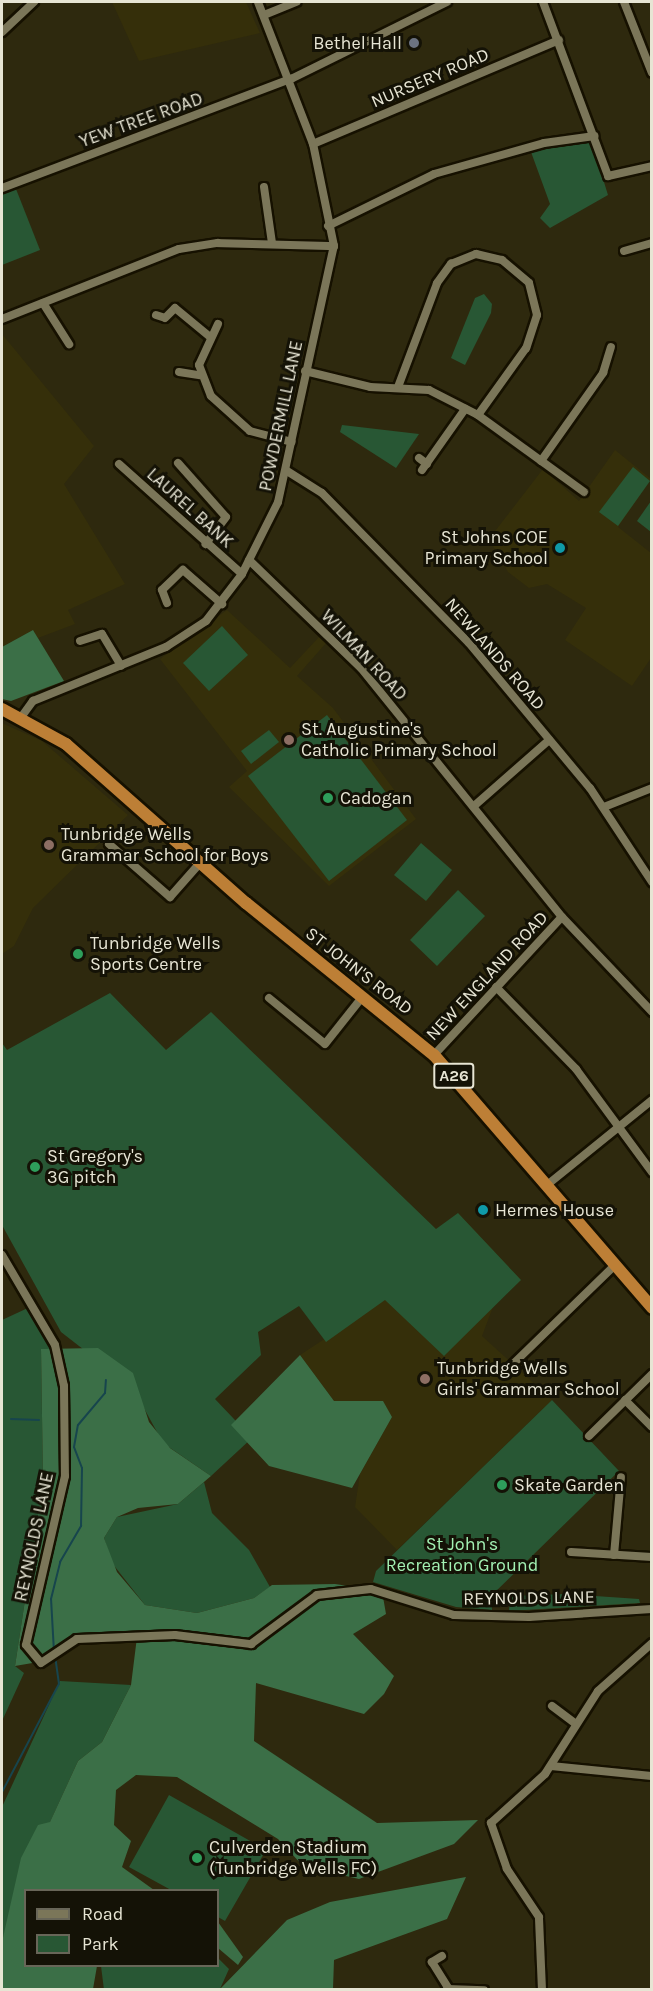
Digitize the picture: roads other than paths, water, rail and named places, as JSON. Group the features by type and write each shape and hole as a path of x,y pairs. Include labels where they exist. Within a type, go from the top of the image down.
{"highway":[{"name":"ST JOHN'S ROAD","path":"2,709 22,716 66,744 200,863 434,1055 547,1185 612,1268 651,1308"}],"street":[{"path":"3,26 34,2"},
{"name":"POWDERMILL LANE","path":"22,716 33,701 166,647 222,604 242,574 278,502 287,471 305,371 334,246 328,226 314,144 291,79 258,2"},
{"path":"264,15 297,2"},
{"name":"YEW TREE ROAD","path":"2,188 291,79 447,2"},
{"path":"543,2 595,136 608,176 651,166"},
{"path":"624,2 651,73"},
{"name":"NURSERY ROAD","path":"314,144 559,40"},
{"path":"328,226 434,174 544,143 595,136"},
{"path":"264,187 272,243"},
{"path":"2,320 179,249 272,243 334,246"},
{"path":"624,251 651,243"},
{"path":"398,387 437,283 451,264 476,255 502,260 529,283 537,315 526,348 478,415"},
{"path":"44,303 69,344"},
{"path":"156,315 165,318 174,308 209,336"},
{"path":"218,324 209,336 199,375 218,406 237,421 292,442"},
{"path":"541,461 603,373 610,347"},
{"path":"305,371 369,387 429,390 478,415 585,492"},
{"path":"179,372 199,375"},
{"path":"419,458 424,467 465,409"},
{"path":"178,463 226,517 206,544"},
{"name":"LAUREL BANK","path":"119,464 242,574"},
{"name":"NEWLANDS ROAD","path":"287,471 322,494 410,580 604,807 651,882"},
{"name":"WILMAN ROAD","path":"249,560 361,668 562,917 648,998 651,1012"},
{"path":"167,603 162,590 183,570 222,604"},
{"path":"80,641 102,634 121,666"},
{"path":"474,806 549,740"},
{"path":"604,807 651,788"},
{"path":"109,844 170,897 200,863"},
{"name":"NEW ENGLAND ROAD","path":"434,1055 562,917"},
{"path":"496,987 576,1069 651,1172"},
{"path":"269,998 325,1044 363,996"},
{"path":"547,1185 651,1100"},
{"name":"REYNOLDS LANE","path":"2,1255 55,1345 64,1386 65,1476 26,1646 41,1663 77,1639 165,1635 250,1644 316,1595 371,1588 454,1615 529,1617 651,1609"},
{"path":"513,1364 612,1268"},
{"path":"589,1436 651,1374"},
{"path":"625,1400 651,1427"},
{"path":"614,1555 621,1477"},
{"path":"571,1552 651,1557"},
{"path":"542,1989 539,1917 507,1869 490,1827 498,1811 551,1766 598,1691 651,1643"},
{"path":"552,1706 576,1724"},
{"path":"551,1766 651,1776"},
{"path":"442,1956 432,1962 448,1989 484,1989"}],"waterway":[{"path":"54,1652 51,1599 60,1562 81,1526 82,1468 74,1447 78,1425 105,1393 106,1380"},
{"path":"11,1419 39,1420"},
{"path":"2,1792 59,1684 55,1657"}],"place":[{"name":"Bethel Hall","path":"414,43"},
{"name":"St Johns COE Primary School","path":"560,548"},
{"name":"St. Augustine's Catholic Primary School","path":"289,740"},
{"name":"Cadogan","path":"328,798"},
{"name":"Tunbridge Wells Grammar School for Boys","path":"49,845"},
{"name":"Tunbridge Wells Sports Centre","path":"78,954"},
{"name":"St Gregory's 3G pitch","path":"35,1167"},
{"name":"Hermes House","path":"483,1210"},
{"name":"Tunbridge Wells Girls' Grammar School","path":"425,1379"},
{"name":"Skate Garden","path":"502,1485"},
{"name":"Culverden Stadium (Tunbridge Wells FC)","path":"197,1858"}],"park label":[{"name":"St John's Recreation Ground","path":"462,1555"}]}
